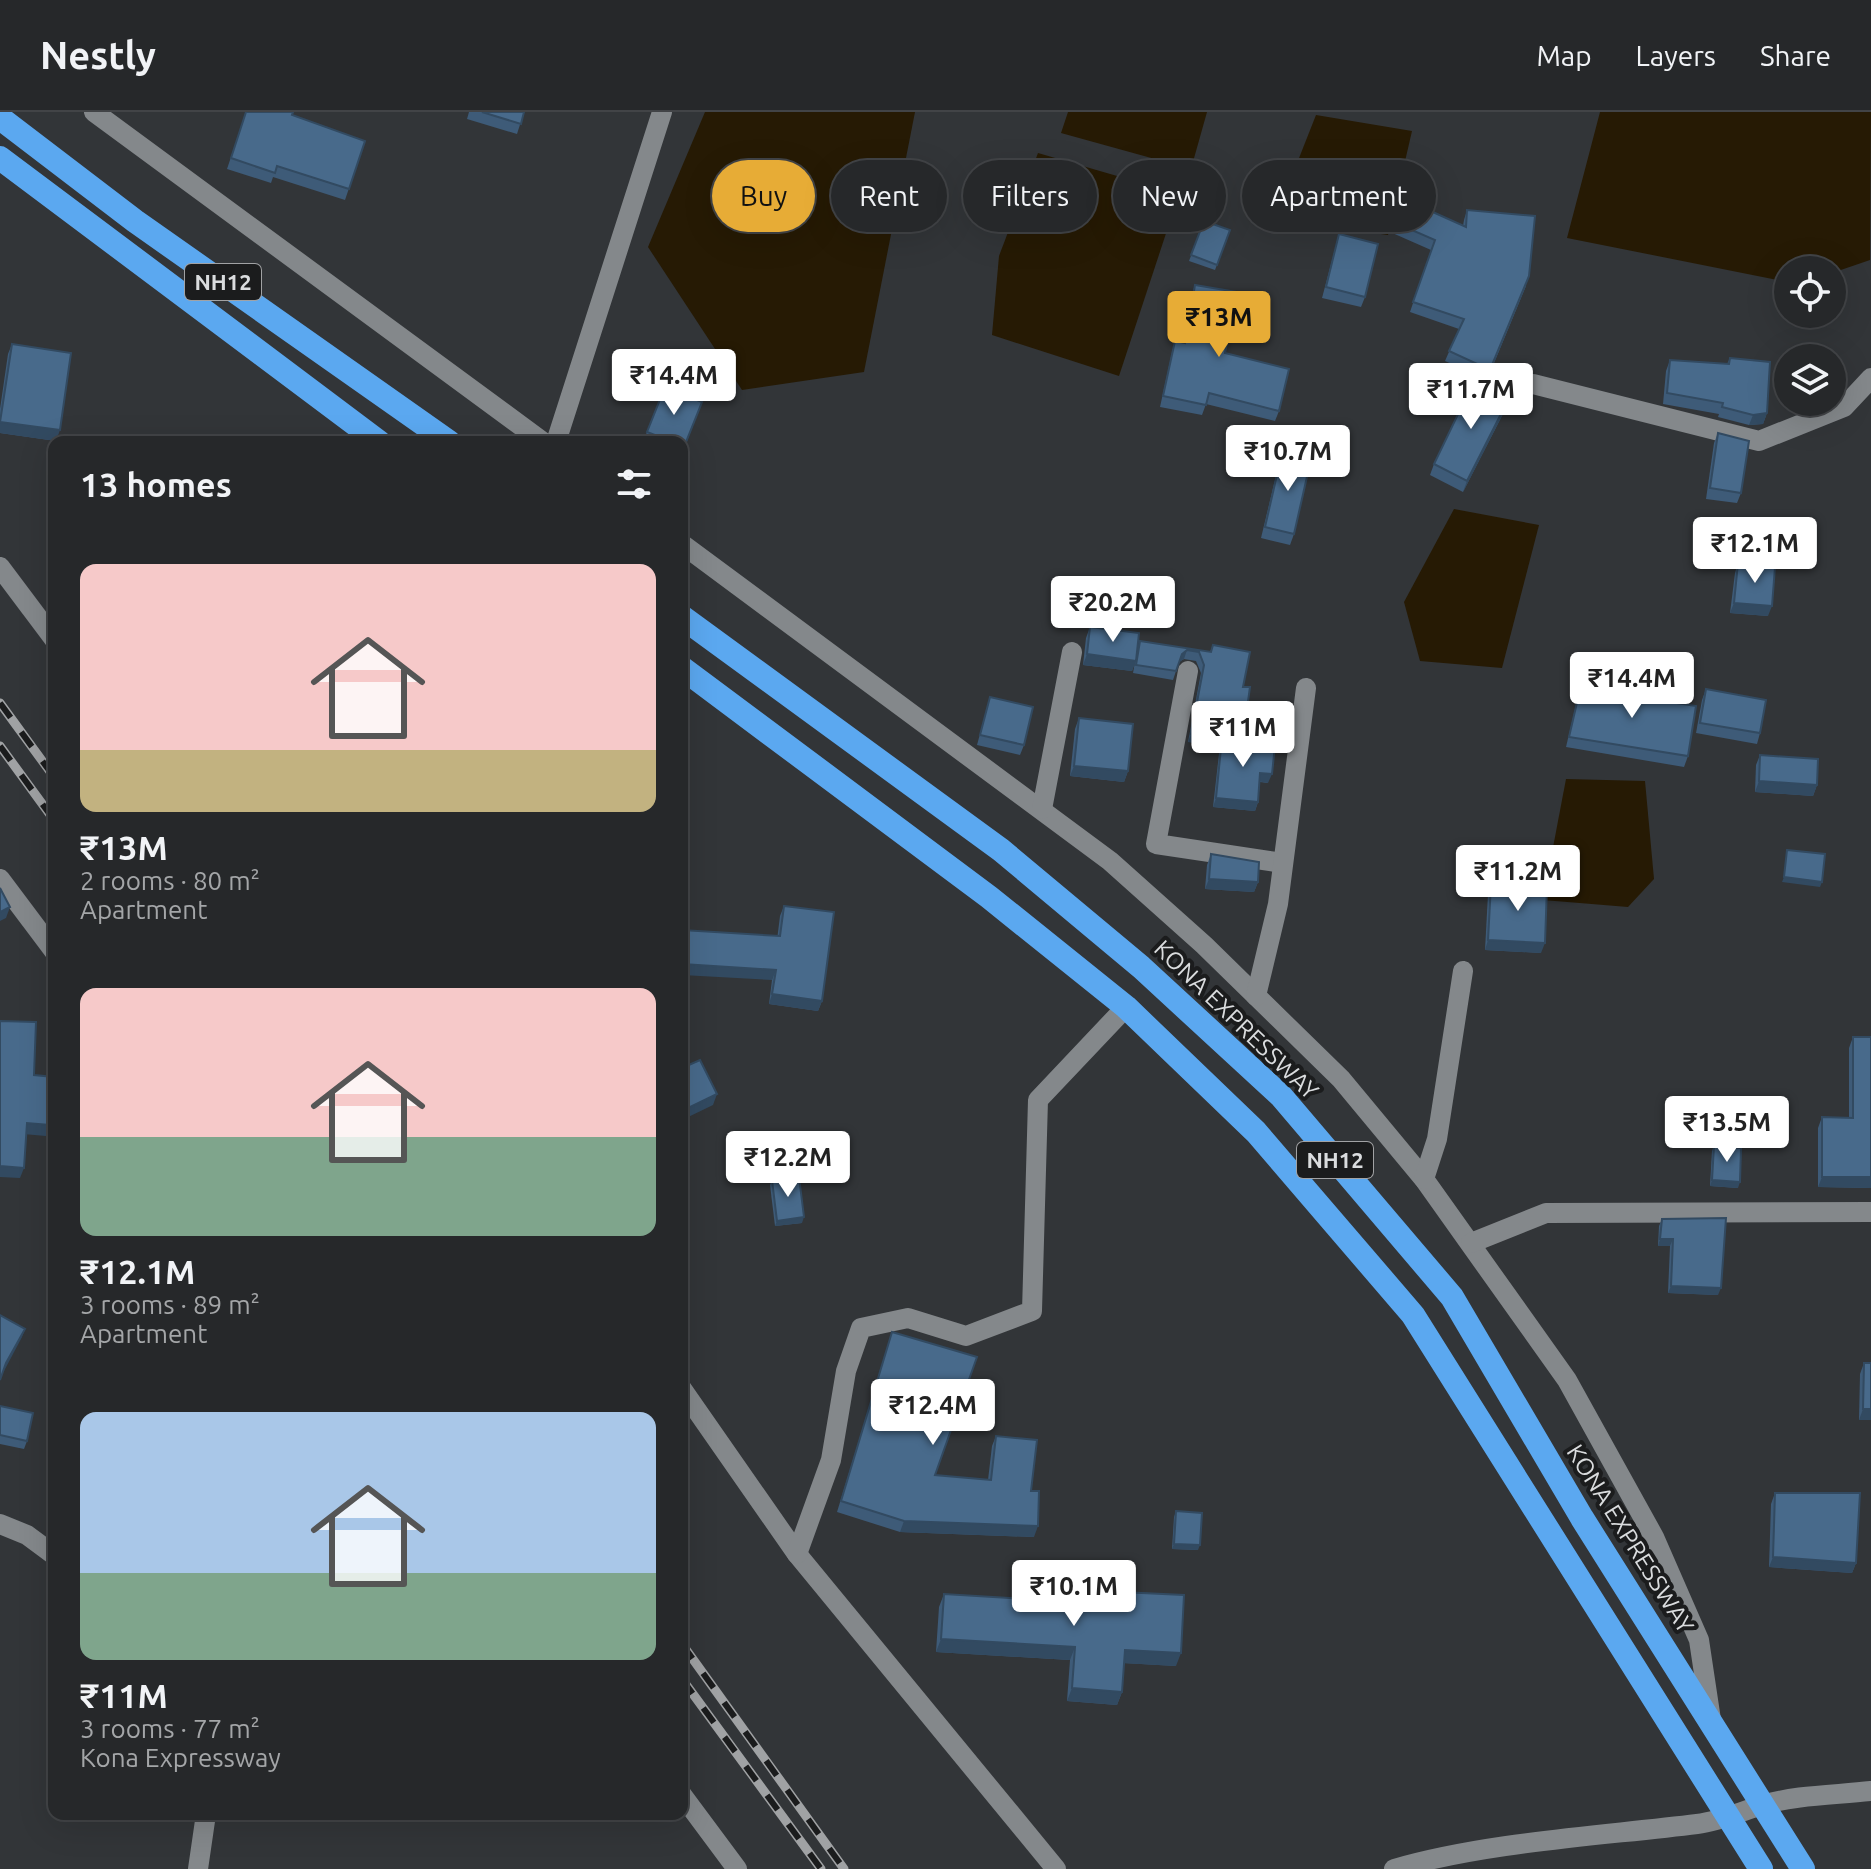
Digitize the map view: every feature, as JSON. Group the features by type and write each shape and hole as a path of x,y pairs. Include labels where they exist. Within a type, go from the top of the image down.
{"highway":[{"name":"NH12","path":"0,118 135,221 440,436"},
{"name":"NH12","path":"0,158 371,436"},
{"name":"KONA EXPRESSWAY","path":"688,621 1001,850 1141,967 1281,1096 1452,1297 1582,1518 1803,1869"},
{"name":"NH12","path":"688,672 989,897 1126,1007 1256,1132 1413,1315 1761,1869"}],"street":[{"path":"94,112 535,436"},
{"path":"558,436 662,112"},
{"path":"1533,384 1759,441 1844,407 1871,378"},
{"path":"688,548 1110,861 1341,1079 1424,1179 1567,1380 1654,1537 1699,1640 1712,1724"},
{"path":"0,567 48,631"},
{"path":"1042,809 1072,652"},
{"path":"1188,671 1156,844 1283,863"},
{"path":"1256,996 1278,904 1306,688"},
{"path":"0,879 48,943"},
{"path":"1424,1179 1437,1139 1463,971"},
{"path":"797,1554 831,1460 846,1371 861,1328 908,1318 966,1336 1032,1311 1038,1100 1126,1007"},
{"path":"1471,1243 1546,1213 1871,1212"},
{"path":"688,1398 797,1554 1056,1869"},
{"path":"0,1524 27,1535 48,1551"},
{"path":"1394,1869 1429,1859 1729,1818 1763,1805 1871,1791"},
{"path":"688,1803 737,1869"},
{"path":"198,1869 205,1820"}],"shaded area":[{"path":"705,112 915,112 906,160 831,160 831,232 891,232 864,372 742,390 648,247"},
{"path":"1068,112 1207,112 1194,160 1158,160 1061,133"},
{"path":"1600,112 1871,112 1870,260 1846,268 1846,256 1774,256 1774,279 1567,238"},
{"path":"1316,115 1412,131 1405,160 1298,160"},
{"path":"1038,153 1062,160 1035,160"},
{"path":"1097,170 1113,175 1113,232 1166,232 1119,376 992,335 999,256 1008,232 1097,232"},
{"path":"1454,509 1539,525 1502,668 1420,661 1404,602"},
{"path":"1566,779 1645,781 1654,879 1628,907 1543,900"}],"building":[{"path":"246,112 293,112 292,115 365,141 349,189 277,166 275,173 231,158"},
{"path":"482,112 524,112 521,124"},
{"path":"1467,210 1535,216 1529,276 1490,370 1449,351 1464,319 1413,302 1435,240 1416,232 1436,232 1436,213 1466,227"},
{"path":"1230,230 1217,265 1191,255 1200,232"},
{"path":"1339,234 1378,244 1365,297 1326,287"},
{"path":"1195,285 1237,292 1225,353 1289,369 1279,411 1209,393 1206,405 1163,396 1175,341 1185,343"},
{"path":"12,344 71,353 60,430 0,422"},
{"path":"1730,358 1770,362 1767,413 1753,415 1722,407 1723,403 1667,393 1670,360 1729,364"},
{"path":"1474,381 1509,398 1467,481 1434,464"},
{"path":"665,387 702,402 688,437 657,436 647,432"},
{"path":"1718,433 1749,441 1741,493 1710,488"},
{"path":"1282,453 1311,459 1294,534 1265,527"},
{"path":"1738,563 1775,567 1772,606 1734,603"},
{"path":"1090,627 1139,633 1136,661 1087,654"},
{"path":"1140,641 1211,652 1213,645 1250,652 1243,687 1250,687 1243,738 1191,734 1204,665 1199,652 1187,650 1182,654 1176,671 1136,665"},
{"path":"1582,681 1651,694 1650,699 1696,706 1688,756 1569,737"},
{"path":"1706,689 1766,700 1760,733 1700,723"},
{"path":"990,697 1033,707 1024,745 980,735"},
{"path":"1079,718 1133,724 1128,771 1074,766"},
{"path":"1222,738 1275,745 1272,774 1260,773 1258,802 1216,798"},
{"path":"1760,755 1818,759 1817,785 1759,781"},
{"path":"1787,850 1825,854 1822,882 1784,877"},
{"path":"1211,854 1259,862 1258,882 1209,879"},
{"path":"1491,884 1547,886 1545,943 1488,940"},
{"path":"0,888 10,907 0,912"},
{"path":"784,906 834,912 822,1001 772,994 776,970 688,964 688,930 780,936"},
{"path":"0,1021 36,1022 34,1075 48,1076 48,1125 27,1123 24,1168 0,1166"},
{"path":"1853,1037 1871,1037 1871,1177 1822,1177 1822,1117 1853,1118"},
{"path":"700,1060 717,1094 688,1108 688,1065"},
{"path":"1714,1146 1741,1148 1740,1182 1712,1180"},
{"path":"799,1177 804,1217 777,1221 772,1180"},
{"path":"1726,1218 1721,1288 1671,1286 1673,1239 1660,1239 1662,1219"},
{"path":"0,1315 25,1329 0,1380"},
{"path":"892,1332 977,1357 935,1475 991,1480 996,1436 1037,1440 1031,1491 1039,1491 1038,1526 904,1521 841,1501"},
{"path":"1864,1363 1871,1363 1871,1409 1863,1409"},
{"path":"0,1406 33,1413 27,1441 0,1435"},
{"path":"1775,1493 1860,1493 1856,1563 1773,1557"},
{"path":"1176,1511 1202,1513 1200,1545 1174,1544"},
{"path":"1078,1590 1184,1595 1181,1653 1125,1650 1122,1692 1072,1688 1075,1647 941,1639 944,1594 1078,1602"}],"railway":[{"path":"0,703 48,769"},
{"path":"0,746 48,812"},
{"path":"688,1652 844,1869"},
{"path":"688,1687 821,1869"}]}
